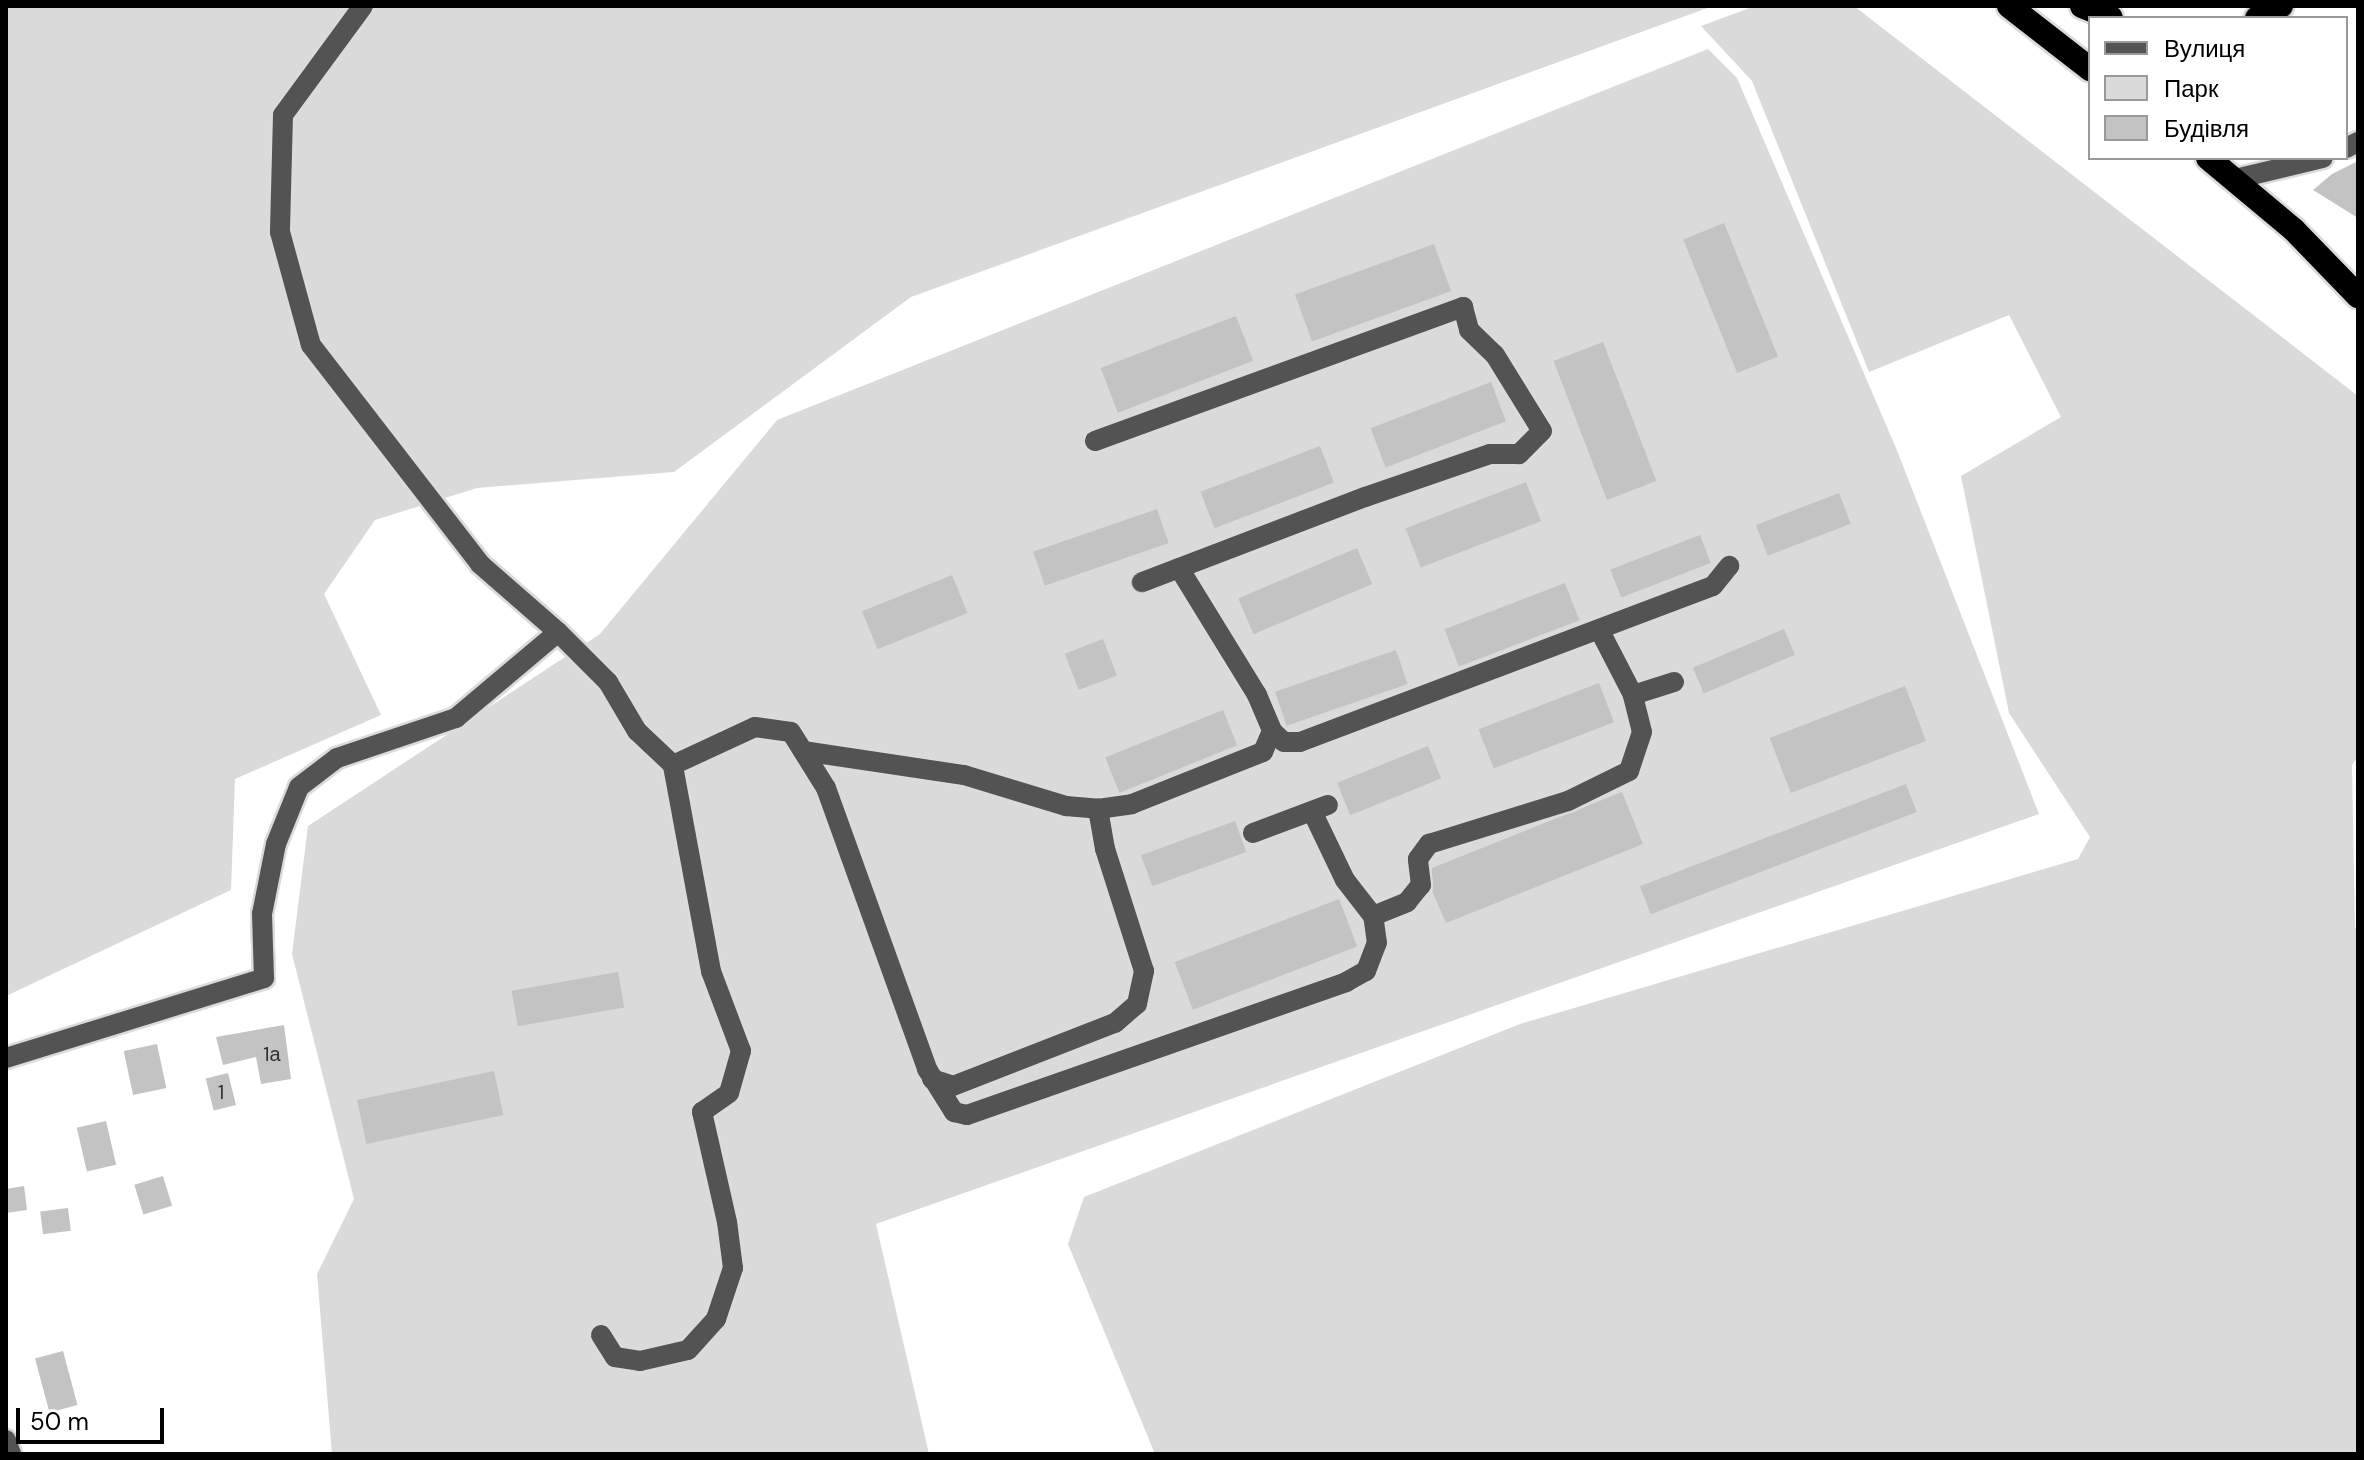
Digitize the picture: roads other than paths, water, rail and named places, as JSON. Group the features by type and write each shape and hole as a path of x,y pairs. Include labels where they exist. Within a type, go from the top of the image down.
{"highway":[{"path":"2009,6 2088,67"},
{"path":"2082,6 2106,16"},
{"path":"2261,16 2281,6"},
{"path":"2211,160 2304,238 2358,296"}],"street":[{"path":"363,6 283,115 280,232 311,345 480,564 558,632 608,682 637,731 673,765 711,971 741,1051 729,1093 702,1112 727,1222 733,1268 716,1319 688,1350 640,1361 615,1357 601,1335"},
{"path":"2235,179 2315,160"},
{"path":"1095,441 1463,307 1469,330 1495,355 1542,431 1519,454 1490,454 1365,497 1142,582"},
{"path":"1179,568 1257,695 1272,731 1284,742 1300,742 1713,586 1729,566"},
{"path":"1373,916 1407,902 1421,885 1418,859 1429,844 1568,801 1629,771 1642,732 1633,695 1599,629"},
{"path":"6,1058 264,978 262,914 276,844 299,787 337,758 456,718 558,632"},
{"path":"1633,695 1674,682"},
{"path":"673,765 755,727 791,732 826,788 932,1079 954,1112 967,1115 1346,982 1366,971 1377,943 1373,916 1345,880 1320,808 1253,833"},
{"path":"803,751 964,775 1066,806 1098,809 1132,804 1263,752 1272,731"},
{"path":"932,1079 953,1086 1115,1023 1137,1004 1144,971 1105,849 1098,809"},
{"path":"6,1440 11,1454"}]}
